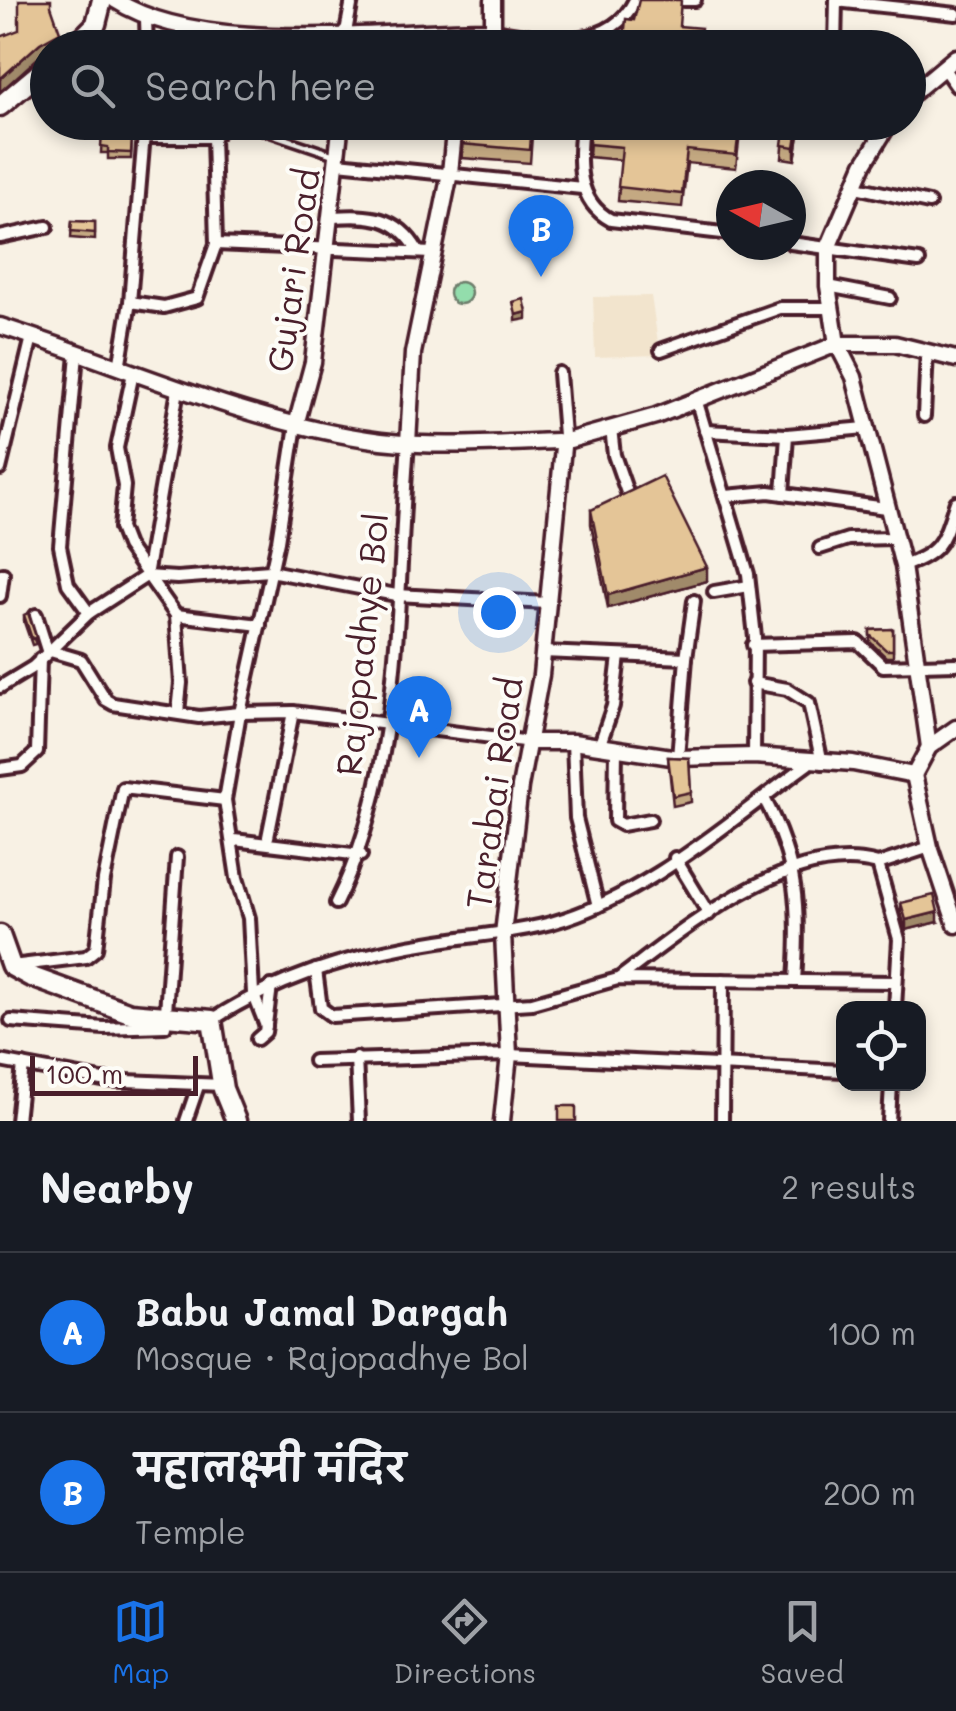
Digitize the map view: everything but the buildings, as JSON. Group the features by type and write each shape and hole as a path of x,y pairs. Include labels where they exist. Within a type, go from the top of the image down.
{"highway":[{"path":"90,30 96,24 102,0"},
{"path":"0,106 30,81"},
{"path":"0,936 11,966 109,1006 212,1020 222,1084 236,1121"}],"street":[{"path":"115,0 146,19 203,30"},
{"path":"348,30 352,0"},
{"path":"461,30 494,30 493,0"},
{"path":"611,30 628,14 635,0"},
{"path":"683,0 695,0"},
{"path":"835,30 836,0 956,14"},
{"path":"146,19 146,30"},
{"path":"926,83 956,57"},
{"path":"944,69 956,86"},
{"path":"145,140 118,448 124,486 120,519 122,537 176,615 181,683 178,712"},
{"path":"130,302 164,306 197,298 216,244 214,140"},
{"name":"Gujari Road","path":"296,425 312,362 340,140"},
{"path":"408,443 425,252 450,173 453,140"},
{"path":"582,140 582,188 590,205 611,220 716,232"},
{"path":"881,140 828,248 828,286 838,344 854,377 903,566 930,746"},
{"path":"338,160 582,188"},
{"path":"856,187 929,202"},
{"path":"332,218 370,215 387,220 425,252"},
{"path":"0,237 46,228"},
{"path":"216,244 425,252"},
{"path":"806,245 918,261"},
{"path":"828,286 890,298"},
{"path":"662,350 780,308 831,308"},
{"path":"0,326 178,390 296,425 408,443 564,441 696,399 838,344 895,344 956,359"},
{"path":"0,469 32,336"},
{"path":"924,416 926,351"},
{"path":"77,354 60,546 68,584 90,613"},
{"path":"559,373 564,441"},
{"path":"146,576 178,390"},
{"path":"696,399 750,586 754,756"},
{"path":"266,1026 253,993 250,918 236,878 226,800 296,425"},
{"path":"611,428 614,454 629,498"},
{"path":"705,432 787,435 866,428"},
{"path":"783,494 787,435"},
{"name":"Tarabai Road","path":"502,1121 509,1055 503,934 520,788 531,742 543,652 564,441"},
{"name":"Rajopadhye Bol","path":"336,904 361,855 388,725 408,443"},
{"path":"726,496 783,494 886,508"},
{"path":"903,566 929,557 939,547 956,502"},
{"path":"820,548 848,539 894,538"},
{"path":"0,672 2,686 90,613 146,576 178,578 270,571 396,595 547,603"},
{"path":"0,596 3,574"},
{"path":"714,592 750,586"},
{"path":"678,758 694,601"},
{"path":"176,615 260,625"},
{"path":"0,769 22,766 37,752 44,654 36,616"},
{"path":"753,646 858,642 877,665 956,664"},
{"path":"543,652 686,658"},
{"path":"44,654 81,660 106,700 113,704 200,717 294,712 531,742 573,742 678,758 754,756 853,763 914,775"},
{"path":"599,747 614,706 619,656"},
{"path":"753,683 787,689 809,703 815,763"},
{"path":"268,837 294,712"},
{"path":"956,728 930,746 914,775 930,848 956,925"},
{"path":"573,742 576,818 598,906"},
{"path":"616,750 614,821 622,825 650,820"},
{"path":"212,1020 253,993 316,970 380,952 503,934 598,906 815,763"},
{"path":"11,966 94,953 120,790 127,786 226,800"},
{"path":"764,798 786,841 800,911 794,981"},
{"path":"234,840 361,855"},
{"path":"618,979 709,914 818,860 855,858 878,864 930,848"},
{"path":"12,1020 104,1028 162,1027 166,1016 177,858"},
{"path":"675,858 709,914"},
{"path":"878,864 898,938 895,1001"},
{"path":"316,970 320,1008 332,1016 532,1003 618,979 896,982"},
{"path":"722,1121 723,980"},
{"path":"257,1039 266,1026 271,986"},
{"path":"104,1028 109,1006"},
{"path":"314,1061 509,1055 836,1070"},
{"path":"356,1058 359,1121"},
{"path":"0,1061 102,1080 222,1084"},
{"path":"18,1121 23,1066"},
{"path":"186,1121 198,1086"},
{"path":"889,1121 891,1091"}],"lane":[{"path":"289,140 338,160"}],"shaded area":[{"path":"651,296 660,355 595,357 593,297"}],"green space":[{"path":"460,282 468,285 468,301 460,304 452,301 449,293 452,285"}],"place":[{"name":"महालक्ष्मी मंदिर","path":"541,277"},
{"name":"Babu Jamal Dargah","path":"419,758"}]}
